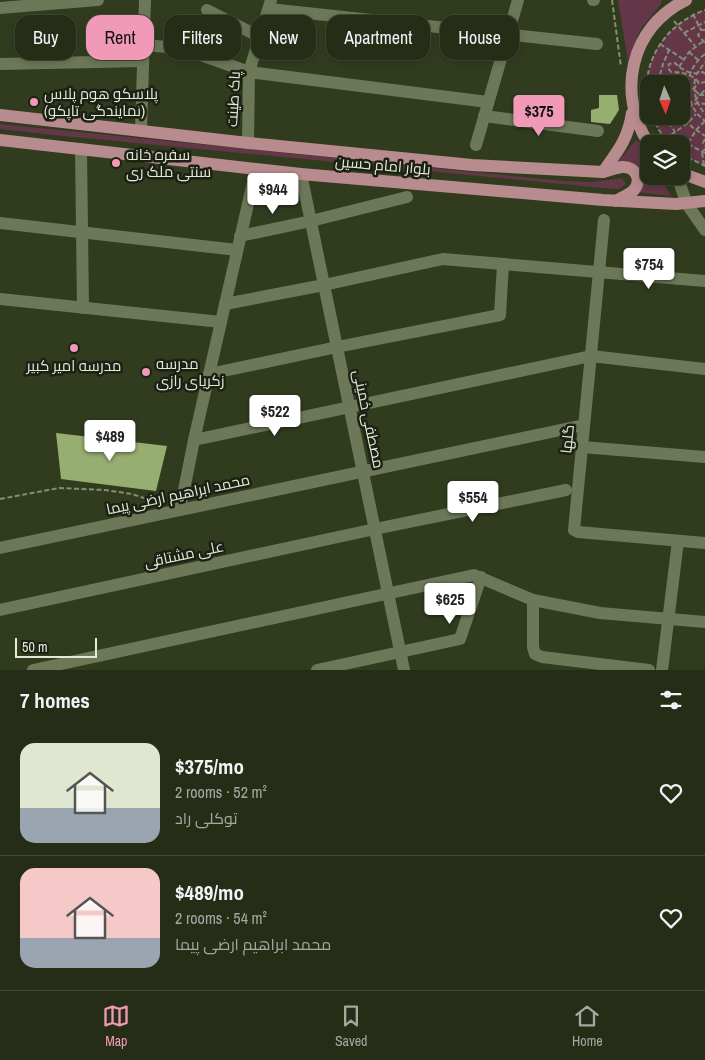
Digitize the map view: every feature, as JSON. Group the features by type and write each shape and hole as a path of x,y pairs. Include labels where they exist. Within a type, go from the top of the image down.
{"main road":[{"path":"603,172 626,140 630,127 632,106 631,75 636,55 666,6 686,0"},
{"path":"632,106 644,135"},
{"name":"بلوار امام حسین","path":"0,115 248,143 472,165 603,172 624,167 633,170 637,175 638,181 633,190 616,201"},
{"name":"بلوار امام حسین","path":"0,140 301,174 616,201 687,204 705,201"},
{"path":"690,176 705,182"}],"street":[{"path":"0,8 98,0"},
{"path":"145,0 145,15"},
{"path":"514,15 518,0"},
{"path":"270,4 440,26"},
{"path":"207,10 251,32"},
{"path":"519,36 597,44"},
{"path":"0,64 143,60 141,131"},
{"path":"215,60 249,72 488,102"},
{"name":"پاک طینت","path":"248,143 249,72 253,60"},
{"path":"476,146 501,60"},
{"path":"484,116 598,131"},
{"path":"81,149 83,308"},
{"path":"180,510 194,440 256,169"},
{"name":"مصطفی خمینی","path":"301,174 404,670"},
{"path":"680,185 687,204 705,230"},
{"path":"240,236 311,221 407,197"},
{"name":"گلها","path":"604,220 574,530 578,532 705,544"},
{"path":"0,223 237,250"},
{"path":"225,304 443,259 703,281"},
{"path":"209,374 500,315 503,264"},
{"path":"0,299 221,322"},
{"path":"194,440 591,356 705,369"},
{"name":"محمد ابراهیم ارضی پیما","path":"0,548 584,425"},
{"path":"582,447 705,457"},
{"name":"علی مشتاقی","path":"0,610 566,490"},
{"path":"662,670 678,541"},
{"path":"33,670 474,575 533,600 600,613 705,622"},
{"path":"318,670 460,639 481,577"},
{"path":"533,600 533,647 535,654 542,657 649,670"}],"path":[{"path":"612,0 622,75"},
{"path":"666,6 677,24 695,46"},
{"path":"648,75 652,58 660,44 677,24 693,14 705,10"},
{"path":"693,14 701,30"},
{"path":"684,33 705,22"},
{"path":"701,30 698,33 698,37 705,41"},
{"path":"677,75 683,59 695,46 705,41"},
{"path":"660,44 683,59"},
{"path":"660,75 662,64 669,50"},
{"path":"689,52 698,60"},
{"path":"690,74 698,60 705,54"},
{"path":"668,66 674,63 678,70"},
{"path":"662,64 668,66"},
{"path":"668,66 668,70 671,72 678,70 696,76 704,73 704,64"},
{"path":"704,64 696,76 693,89 697,102 705,113"},
{"path":"696,76 705,89 700,94 697,102"},
{"path":"693,89 700,83 705,82"},
{"path":"693,89 705,95"},
{"path":"690,101 696,114 705,121 696,130 690,140"},
{"path":"691,104 697,102 705,105 705,113"},
{"path":"690,121 696,114"},
{"path":"671,125 675,132"},
{"path":"671,135 685,125"},
{"path":"690,125 705,137 703,143 705,148 705,166 690,159"},
{"path":"690,145 704,152"},
{"path":"0,498 59,488 104,490 132,494 156,502"}],"shaded area":[{"path":"618,0 662,0 661,4 640,30 628,61"},
{"path":"705,10 705,166 690,158 690,135 663,135 656,125 690,125 690,75 648,75 658,47 667,35 691,16"},
{"path":"0,124 563,181 593,182 622,178 626,184 619,189 614,189 53,135 0,129"},
{"path":"636,140 639,142 640,170 631,163 617,163"},
{"path":"640,184 664,185 671,196 635,192"}],"building":[{"path":"599,95 617,95 619,110 610,124 591,122 591,110 599,108"},
{"path":"56,433 167,446 156,491 61,479"}],"place":[{"name":"پلاسکو هوم پلاس (نمایندگی تاپکو)","path":"34,102"},
{"name":"سفره خانه سنتی ملک ری","path":"116,163"},
{"name":"مدرسه امیر کبیر","path":"74,348"},
{"name":"مدرسه زکریای رازی","path":"146,372"}]}
